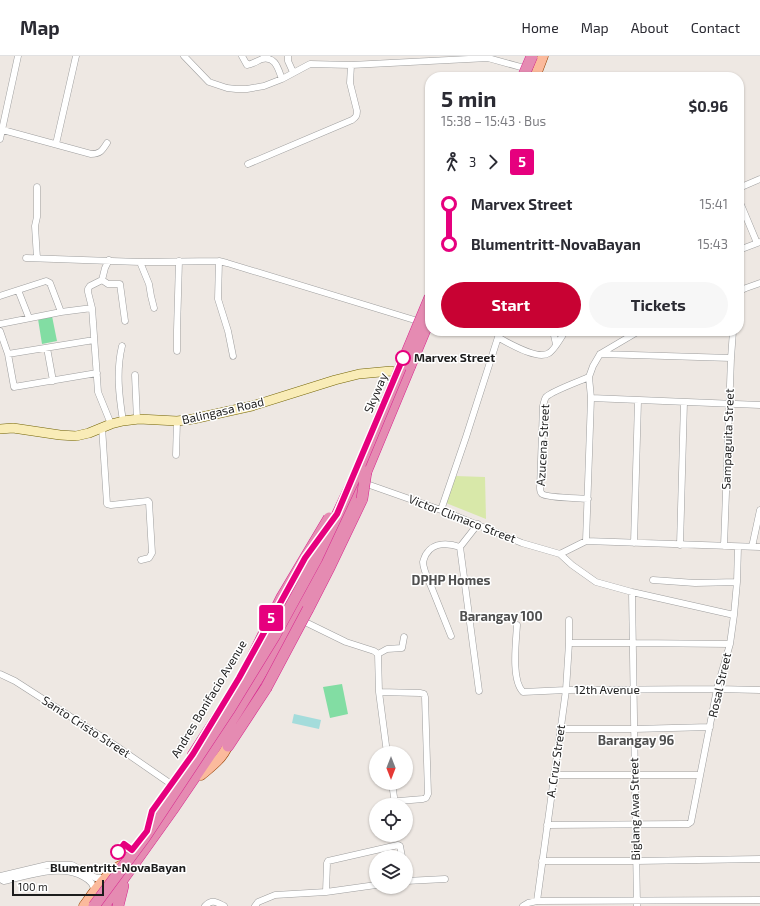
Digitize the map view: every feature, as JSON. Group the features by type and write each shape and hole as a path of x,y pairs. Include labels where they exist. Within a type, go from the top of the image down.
{"highway":[{"path":"523,72 532,56"},
{"path":"535,72 540,56"},
{"name":"Skyway","path":"89,906 146,837 275,635 359,480 425,309"},
{"name":"Skyway","path":"104,906 188,788 228,727 282,638 366,472 425,330"},
{"path":"228,746 266,688 311,603 362,499 366,472"},
{"path":"193,754 224,707 256,652 282,597 318,535 359,480"},
{"path":"118,906 123,886"}],"main road":[{"path":"523,72 528,56"},
{"path":"535,72 543,56"},
{"name":"Andres Bonifacio Avenue","path":"89,906 94,893 106,878 120,866 199,758 287,612 337,514 425,308"},
{"path":"108,906 138,866 201,775 251,699 295,617 359,480 399,401 426,336"},
{"path":"201,775 220,759 228,746 232,726"},
{"name":"Andres Bonifacio Avenue","path":"89,906 118,872 120,866"}],"street":[{"path":"0,139 18,56"},
{"path":"56,144 76,56"},
{"path":"184,56 209,82 227,88 236,89 264,86 282,79 310,64 350,65 457,58 492,58 518,72"},
{"path":"242,56 247,65 265,58 271,58 276,63 282,79"},
{"path":"288,56 288,61 293,72"},
{"path":"309,56 310,64"},
{"path":"248,164 355,118 357,111 350,83 350,65"},
{"path":"2,130 91,154 98,154 103,150 107,143"},
{"path":"744,186 760,179"},
{"path":"37,187 37,217 35,226 37,258"},
{"path":"744,211 758,242 744,248"},
{"path":"26,258 140,262 219,261 425,324"},
{"path":"109,260 102,280 90,286 88,289 92,308 98,392 106,426 107,504 149,502 152,553 149,558 141,560"},
{"path":"177,351 179,261"},
{"path":"219,261 218,299 228,332 233,356"},
{"path":"140,262 149,284 150,296 154,308"},
{"path":"102,280 108,284 120,284 125,321"},
{"path":"0,296 46,281 50,283 61,312"},
{"path":"744,289 760,283"},
{"path":"18,290 29,318"},
{"path":"0,324 61,312 92,308"},
{"path":"0,331 8,354 14,387 97,373"},
{"path":"441,510 499,336"},
{"path":"503,336 524,351 547,355 551,352 562,336"},
{"path":"554,336 556,344"},
{"path":"586,541 591,398 589,377 600,354 631,336"},
{"name":"Sampaguita Street","path":"724,546 733,336"},
{"path":"8,354 94,340"},
{"path":"122,346 119,358 118,373 122,421"},
{"path":"47,348 53,381"},
{"path":"600,354 731,358"},
{"name":"Balingasa Road","path":"0,429 13,428 60,436 76,436 122,421 177,421 193,419 252,406 359,374 391,371 397,373"},
{"path":"135,375 137,420"},
{"name":"Azucena Street","path":"588,499 545,495 542,494 540,488 544,401 553,392 589,377"},
{"path":"591,398 760,406"},
{"path":"634,543 638,401"},
{"path":"680,545 684,402"},
{"path":"176,455 177,421"},
{"name":"Victor Climaco Street","path":"359,480 410,498 522,542 560,554"},
{"path":"752,547 760,510"},
{"name":"Andres Bonifacio Avenue","path":"147,831 152,811 193,754 239,678 305,558 337,514"},
{"path":"478,524 460,547 479,691"},
{"path":"734,615 632,592 596,582 572,565 560,554 586,541 760,547"},
{"path":"451,636 428,579 423,562 429,550 435,546 452,544 460,547"},
{"name":"Rosal Street","path":"636,824 688,824 690,822 717,690 730,644 737,582 738,547"},
{"path":"653,580 695,583 737,582"},
{"name":"Biglang Awa Street","path":"632,592 637,904"},
{"path":"295,617 346,642 374,651 378,654"},
{"name":"A. Cruz Street","path":"537,901 566,690 569,643 568,620"},
{"name":"12th Avenue","path":"517,625 515,665 519,687 526,693 566,690 760,690"},
{"path":"378,654 386,648 402,648 404,637"},
{"path":"569,643 730,644"},
{"path":"378,654 379,692 387,746"},
{"name":"Santo Cristo Street","path":"0,674 15,680 171,784"},
{"path":"379,692 420,693 424,694 425,698 428,794 426,798 423,799 395,801 393,790"},
{"path":"560,729 634,729 710,726"},
{"path":"554,775 700,776"},
{"path":"547,825 636,824"},
{"path":"376,850 398,845 400,846 401,850"},
{"path":"326,892 326,863 328,861 369,852"},
{"path":"542,862 760,859"},
{"path":"0,876 47,864 62,864 72,865 96,878 106,878"},
{"path":"0,879 4,881 49,871 73,871 89,880 93,885 94,893"},
{"path":"413,880 445,879"},
{"path":"255,906 258,902 275,895 326,892 369,886"},
{"path":"523,906 537,901 637,904 760,900"},
{"path":"205,906 209,902 214,902 224,906"}],"green space":[{"path":"52,316 57,341 42,344 38,319"},
{"path":"455,476 485,477 486,519 446,503"},
{"path":"342,684 348,714 330,718 323,687"}],"water":[{"path":"294,714 321,720 319,729 292,723"}],"bus line":[{"name":"5","path":"118,852 124,844 132,850 147,831 152,811 193,754 239,678 305,558 337,514 403,358"}],"place":[{"name":"Marvex Street","path":"403,358"},
{"name":"Blumentritt-NovaBayan","path":"118,852"}],"district":[{"name":"DPHP Homes","path":"451,580"},
{"name":"Barangay 100","path":"501,616"},
{"name":"Barangay 96","path":"636,740"}]}
